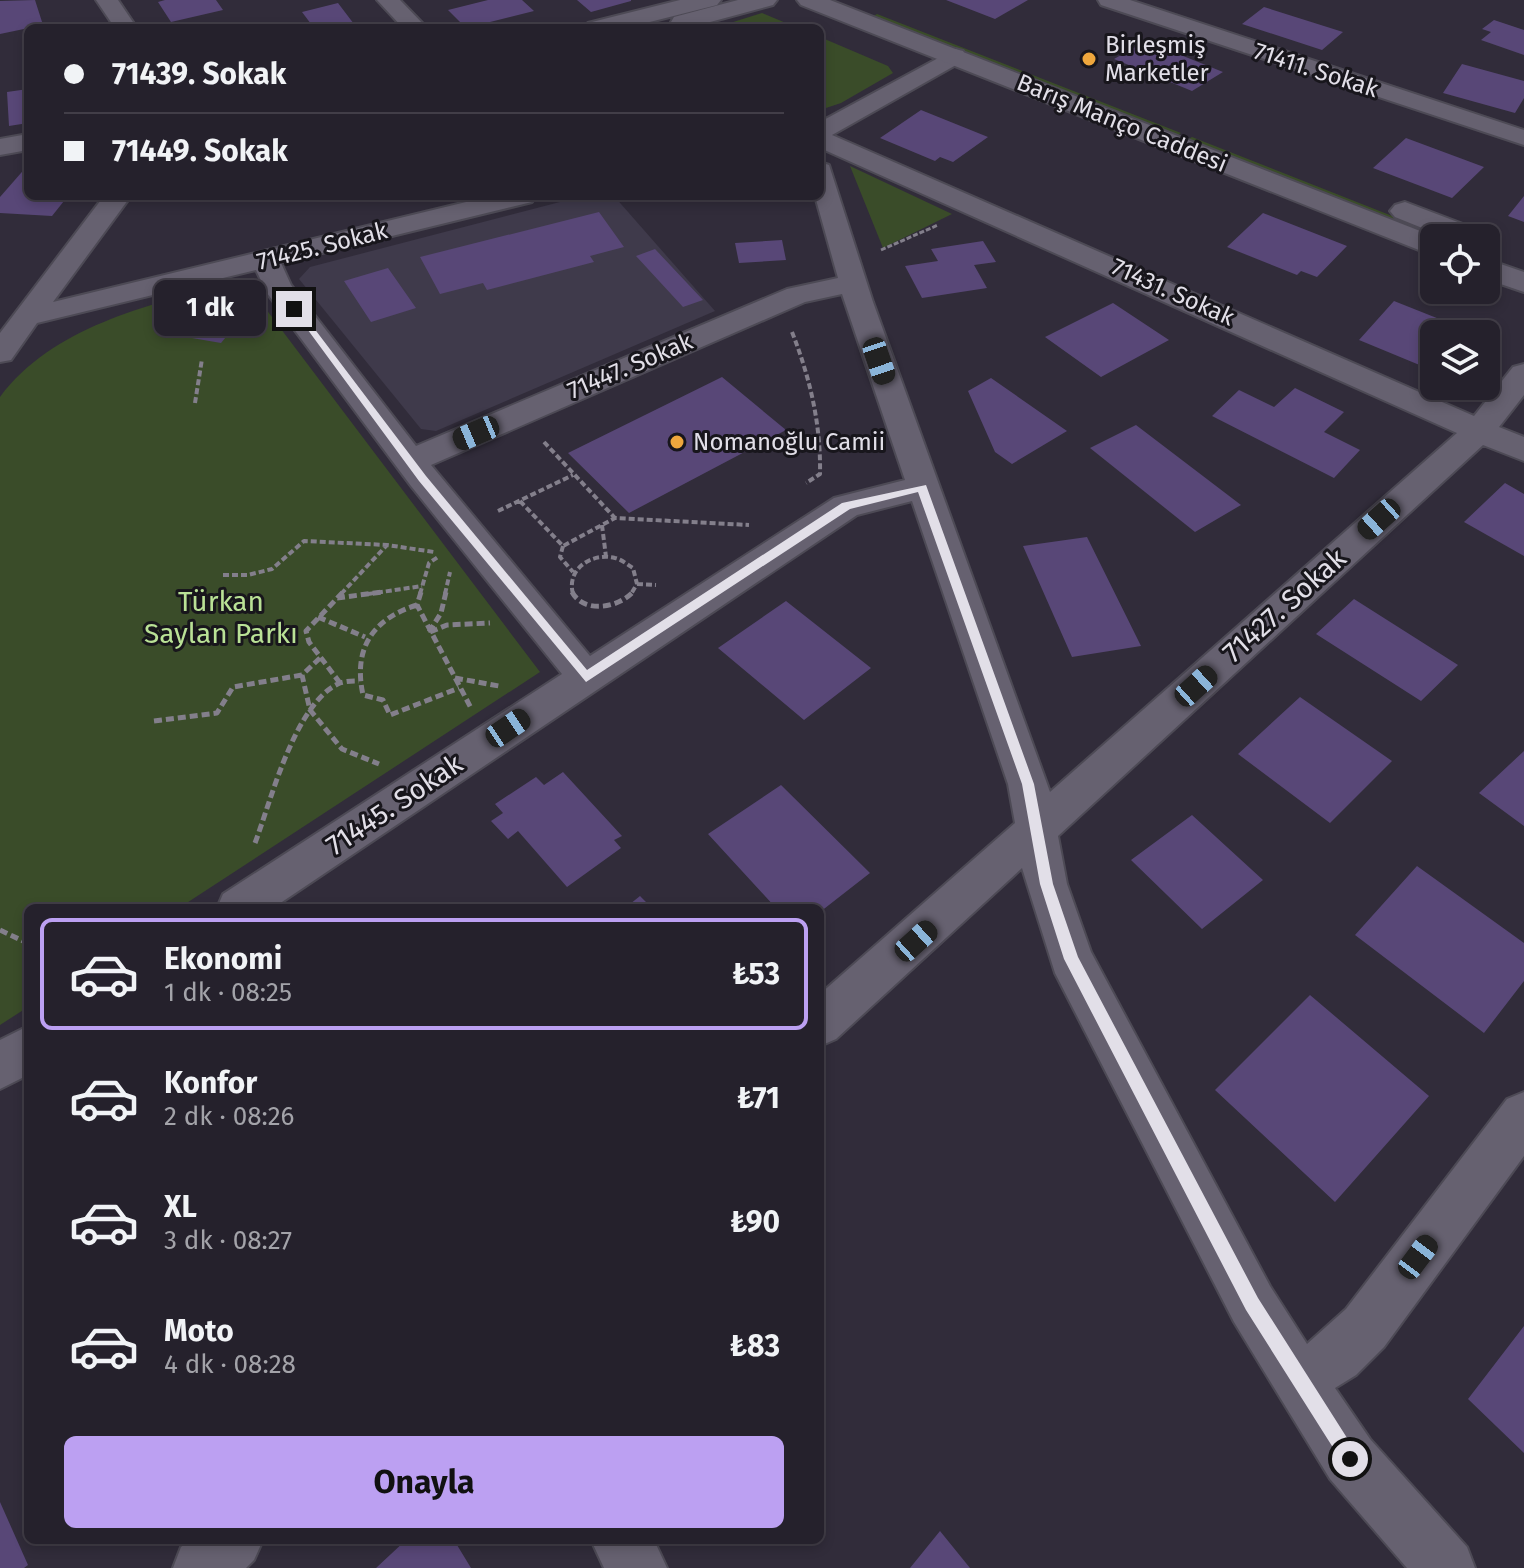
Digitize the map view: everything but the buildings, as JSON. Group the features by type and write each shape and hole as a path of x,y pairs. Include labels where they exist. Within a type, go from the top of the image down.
{"main road":[{"path":"617,24 709,0"},
{"path":"676,24 765,0"},
{"name":"Barış Manço Caddesi","path":"809,0 1420,241"},
{"name":"Barış Manço Caddesi","path":"862,0 1437,224"},
{"path":"0,147 24,143"},
{"path":"1500,249 1524,258"},
{"path":"1500,274 1524,283"}],"street":[{"path":"107,0 123,24"},
{"path":"388,0 412,24"},
{"name":"71411. Sokak","path":"1109,0 1524,138"},
{"path":"824,130 955,56"},
{"name":"71431. Sokak","path":"824,141 1524,450"},
{"path":"824,179 863,267 922,487 1028,784 1046,884 1071,959 1252,1304 1298,1380 1350,1459 1446,1568"},
{"path":"0,353 115,200"},
{"name":"71425. Sokak","path":"27,317 507,200"},
{"path":"266,260 277,287 410,461 586,677"},
{"name":"71447. Sokak","path":"410,461 863,267"},
{"name":"71427. Sokak","path":"824,1020 1480,430 1524,374"},
{"name":"71445. Sokak","path":"244,904 846,506 922,487"},
{"path":"0,1066 24,1051"},
{"path":"1298,1380 1337,1356 1365,1328 1524,1116"},
{"path":"202,1568 229,1544"},
{"path":"623,1544 638,1568"}],"path":[{"path":"863,267 888,249 949,220"},
{"path":"791,330 802,356 822,447 820,474 796,491"},
{"path":"195,403 202,359"},
{"path":"538,435 615,518"},
{"path":"495,513 573,475"},
{"path":"520,501 563,546"},
{"path":"736,534 761,516"},
{"path":"573,572 560,557 563,546 615,518 749,525"},
{"path":"602,525 606,557"},
{"path":"223,575 244,576 267,571 285,560 294,545 304,541 387,545 443,553 429,563 417,605 476,716"},
{"path":"340,683 306,637 306,631 387,545"},
{"path":"606,557 626,562 633,568 637,584 626,600 616,605 593,606 574,597 570,581 573,572 587,561 606,557"},
{"path":"429,632 441,613 451,566"},
{"path":"637,584 658,585"},
{"path":"336,598 422,586"},
{"path":"417,605 388,614 365,637 358,662 363,695 383,700 390,715 459,688"},
{"path":"318,617 365,637"},
{"path":"429,632 447,625 504,622"},
{"path":"154,721 209,716 220,710 230,690 237,685 260,685 302,675 320,658"},
{"path":"302,675 301,683 310,710 342,749 391,771"},
{"path":"455,678 502,686"},
{"path":"252,850 298,732 310,710 340,683 359,681"},
{"path":"0,930 23,941"}],"shaded area":[{"path":"568,200 618,200 715,311 436,431 421,429 299,279 310,267"}],"green space":[{"path":"762,13 788,24 727,24"},
{"path":"877,14 1181,133 1177,136 872,17"},
{"path":"824,39 888,66 893,73 841,103 824,109"},
{"path":"1192,137 1420,227 1420,231 1187,140"},
{"path":"850,166 952,214 883,248"},
{"name":"Türkan Saylan Parkı","path":"227,284 250,288 540,672 185,904 24,904 24,1010 0,1025 0,397 21,373 74,336 103,322"}],"place":[{"name":"Birleşmiş Marketler","path":"1089,59"},
{"name":"Nomanoğlu Camii","path":"677,442"}],"route":[{"path":"294,309 423,478 564,654 586,677 846,506 868,498 922,487 1028,784 1046,884 1071,959 1252,1304 1350,1459"}]}
